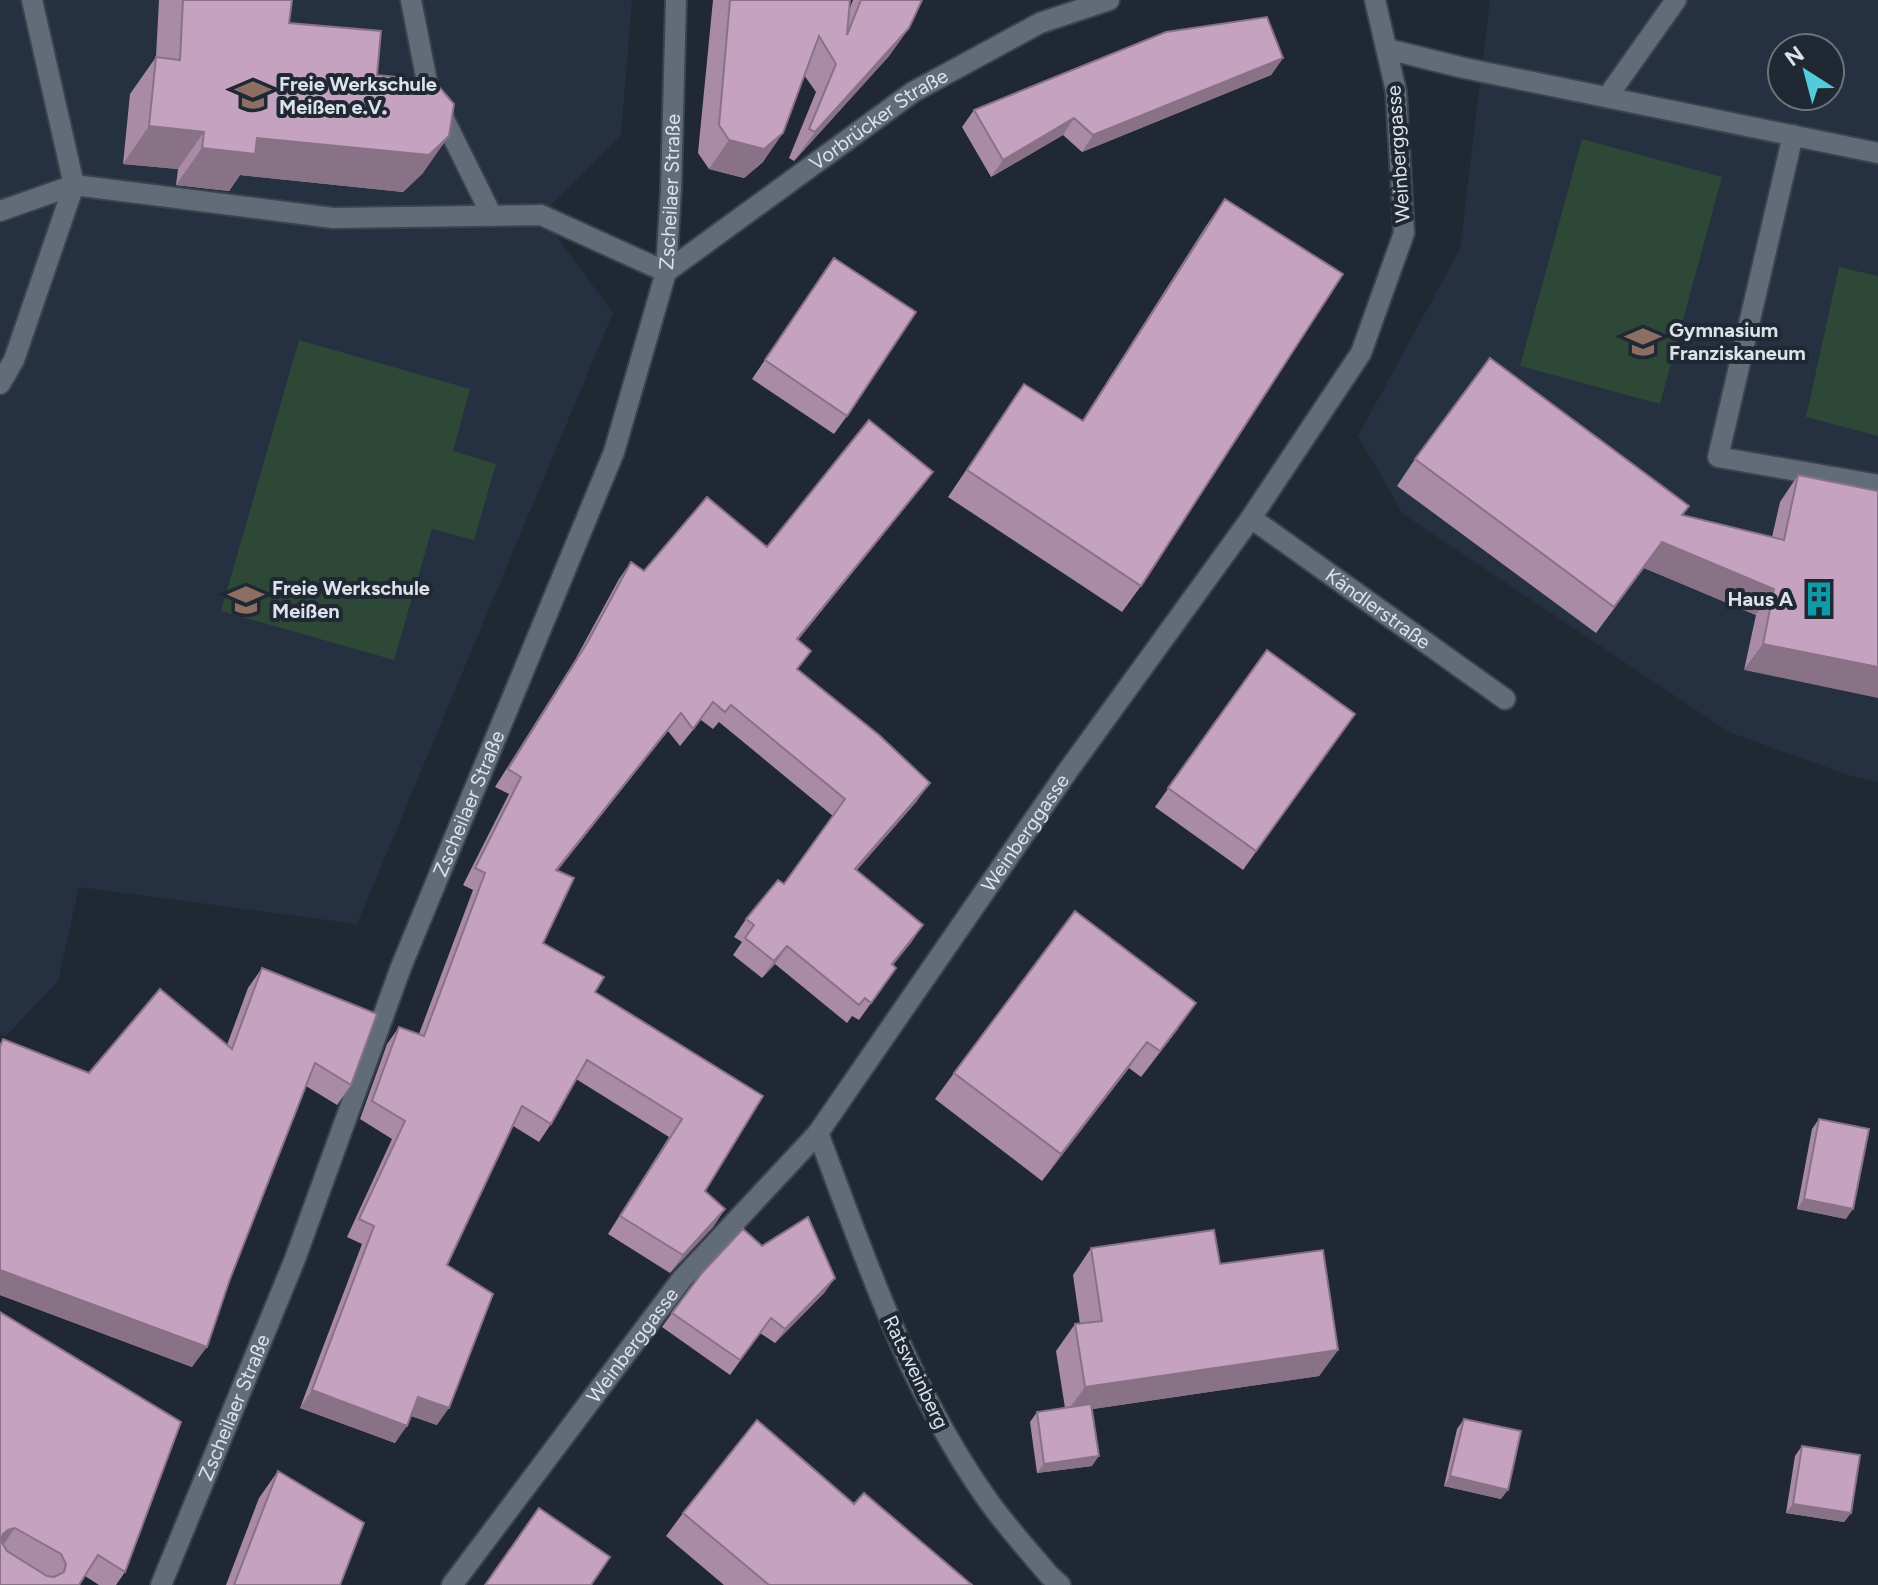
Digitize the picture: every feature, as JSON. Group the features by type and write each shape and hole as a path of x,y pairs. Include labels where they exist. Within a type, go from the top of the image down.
{"street":[{"path":"0,384 14,360 74,185 32,0"},
{"path":"411,0 428,87 492,216"},
{"name":"Zscheilaer Straße","path":"161,1585 295,1259 401,967 614,452 666,272 676,0"},
{"name":"Vorbrücker Straße","path":"666,272 913,92 1040,23 1109,0"},
{"name":"Weinberggasse","path":"452,1585 682,1279 818,1133 1067,772 1251,518 1361,353 1404,233 1396,91 1375,0"},
{"path":"1608,96 1676,0"},
{"path":"1387,49 1464,68 1878,153"},
{"path":"1793,135 1718,457 1878,485"},
{"path":"0,211 74,185 333,218 541,215 666,272"},
{"name":"Kändlerstraße","path":"1251,518 1505,699"},
{"name":"Ratsweinberg","path":"818,1133 891,1325 949,1437 987,1499 1060,1585"}],"shaded area":[{"name":"Freie Werkschule Meißen","path":"0,0 632,0 621,135 541,215 613,313 357,924 79,887 58,981 6,1036 0,1035"},
{"name":"Gymnasium Franziskaneum","path":"1490,0 1878,0 1878,782 1848,775 1729,732 1403,514 1358,436 1460,249"}],"green space":[{"path":"1582,139 1722,177 1660,404 1520,366"},
{"path":"1839,267 1878,276 1878,436 1806,417"},
{"path":"299,340 470,389 453,451 496,464 474,540 432,529 394,660 221,611"}],"building":[{"name":"Freie Werkschule Meißen e.V.","path":"183,0 292,0 289,23 381,31 377,75 434,81 454,104 449,136 429,155 257,138 255,154 202,148 204,132 149,126 156,57 180,60"},
{"path":"730,0 850,0 847,35 861,0 922,0 909,28 815,132 809,129 836,64 819,36 783,133 764,149 729,140 719,125"},
{"path":"1267,17 1283,58 1093,135 1074,118 1003,160 974,110 1166,32"},
{"path":"1225,199 1343,274 1141,586 967,470 1024,384 1083,421"},
{"path":"834,258 916,312 847,416 765,360"},
{"path":"1490,358 1689,506 1682,515 1784,540 1798,475 1878,491 1878,667 1763,644 1774,589 1662,542 1614,607 1415,459"},
{"path":"869,420 933,472 797,639 811,651 797,669 879,735 930,783 855,869 923,925 892,964 896,968 871,1003 865,998 859,1005 787,946 774,961 745,938 754,925 746,919 778,880 784,884 845,799 731,705 725,712 713,702 693,729 681,713 556,870 574,878 543,943 604,977 595,992 763,1096 705,1191 725,1209 683,1255 620,1216 682,1119 587,1060 551,1124 522,1106 447,1265 493,1294 449,1408 418,1397 407,1426 312,1390 374,1226 359,1219 405,1121 372,1101 399,1027 424,1036 485,873 475,868 521,777 508,769 587,643 631,562 644,571 707,497 767,547"},
{"path":"1267,650 1355,714 1256,851 1168,788"},
{"path":"1075,911 1196,1003 1160,1051 1147,1042 1061,1154 954,1073"},
{"path":"262,968 377,1014 351,1085 315,1063 230,1279 207,1347 0,1270 0,1047 3,1039 89,1073 160,989 232,1049"},
{"path":"1819,1119 1869,1129 1853,1209 1804,1199"},
{"path":"808,1217 835,1278 785,1329 771,1318 740,1360 672,1313 702,1273 743,1229 762,1246"},
{"path":"1214,1230 1220,1264 1323,1250 1338,1350 1085,1387 1075,1324 1102,1321 1091,1248"},
{"path":"0,1312 181,1422 125,1572 98,1555 79,1585 0,1585","holes":["15,1528 61,1554 66,1564 64,1572 54,1577 47,1576 7,1551 1,1541 3,1534"]},
{"path":"1091,1404 1099,1456 1044,1464 1037,1412"},
{"path":"1464,1419 1521,1431 1508,1490 1450,1476"},
{"path":"757,1420 854,1504 864,1493 972,1585 769,1585 683,1513"},
{"path":"1802,1446 1860,1455 1851,1513 1793,1504"},
{"path":"278,1471 364,1523 340,1585 234,1585"},
{"path":"539,1508 610,1557 591,1585 485,1585"}],"place":[{"name":"Freie Werkschule Meißen e.V.","path":"253,95"},
{"name":"Gymnasium Franziskaneum","path":"1643,342"},
{"name":"Haus A","path":"1819,599"},
{"name":"Freie Werkschule Meißen","path":"246,600"}]}
